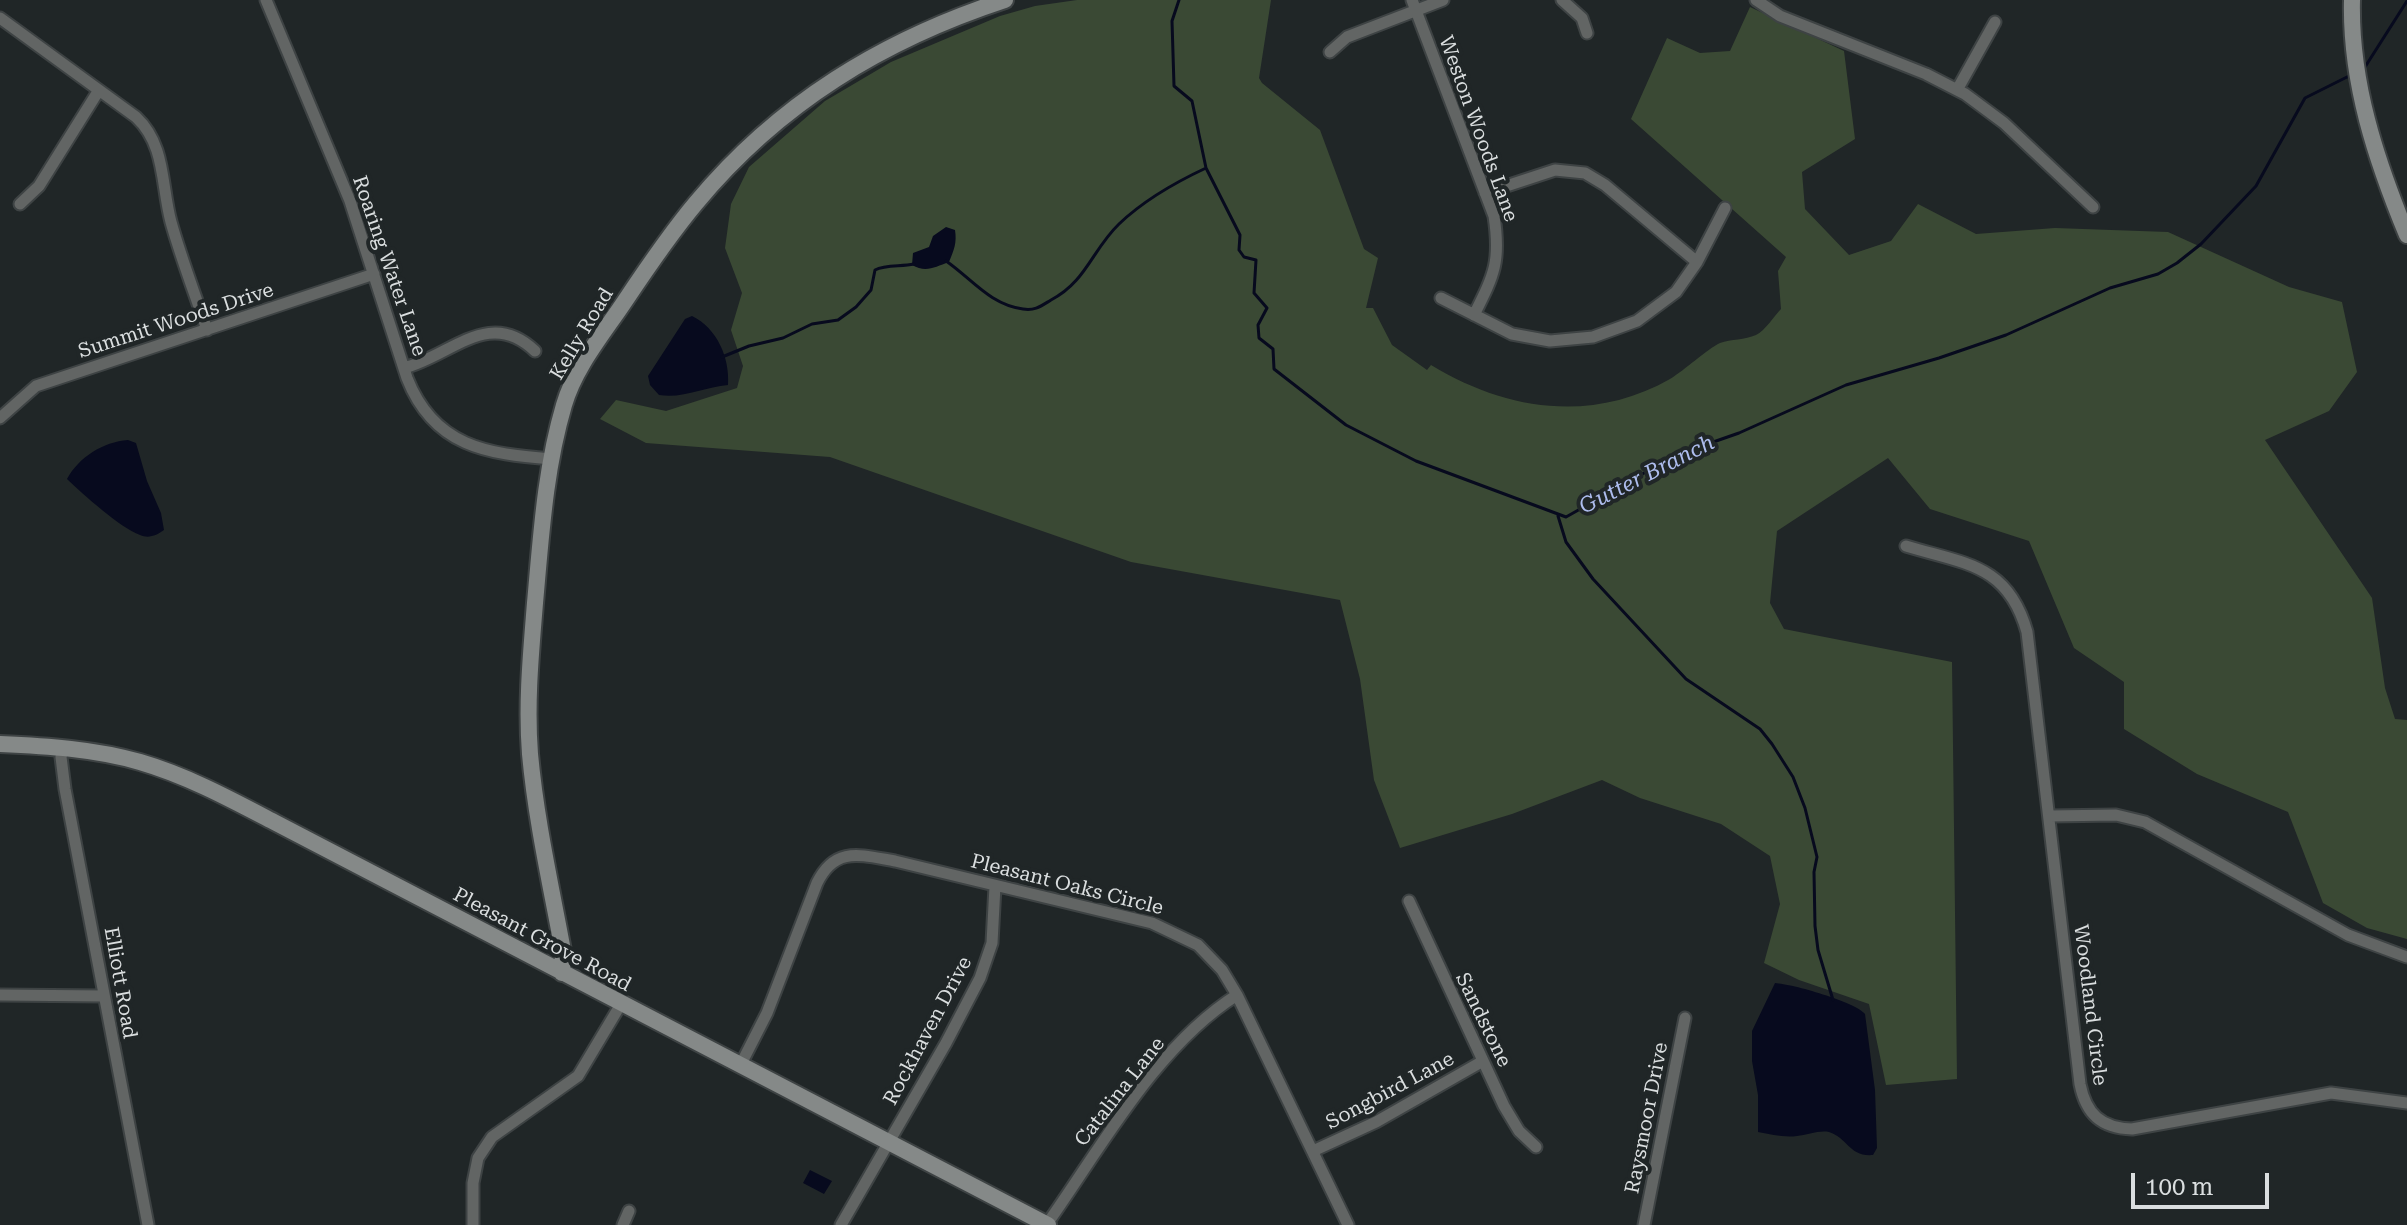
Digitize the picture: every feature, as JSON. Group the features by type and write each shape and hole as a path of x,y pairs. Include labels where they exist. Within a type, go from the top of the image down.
{"street":[{"name":"Roaring Water Lane","path":"266,0 350,201 411,388 427,414 459,441 488,452 552,459"},
{"name":"Kelly Road","path":"562,973 563,951 535,794 528,721 539,556 552,459 564,405 584,362 672,233 717,179 787,114 833,79 938,25 1005,0"},
{"path":"1330,52 1347,37 1414,5 1443,0"},
{"path":"1562,0 1582,18 1587,33"},
{"path":"1756,0 1780,16 1906,66 1957,90 2004,123 2093,207"},
{"path":"2352,0 2351,22 2359,83 2372,141 2407,235"},
{"name":"Weston Woods Lane","path":"1414,5 1494,216 1499,245 1492,279 1474,315"},
{"path":"0,18 142,122 156,144 171,223 207,330"},
{"path":"1957,90 1995,22"},
{"path":"20,204 39,186 99,90"},
{"path":"1485,193 1555,170 1585,173 1605,185 1697,262"},
{"path":"1441,298 1512,334 1550,341 1593,337 1637,321 1676,292 1697,262 1725,208"},
{"name":"Summit Woods Drive","path":"0,418 36,386 374,274"},
{"path":"404,368 431,359 467,338 488,333 510,335 535,351"},
{"name":"Woodland Circle","path":"1906,546 1988,573 2001,582 2015,600 2027,632 2080,1084 2087,1107 2097,1119 2119,1129 2144,1128 2331,1093 2407,1103"},
{"name":"Pleasant Grove Road","path":"0,744 63,748 140,762 186,779 1047,1225"},
{"name":"Elliott Road","path":"63,748 61,757 65,789 148,1225"},
{"path":"2050,816 2116,815 2145,822 2348,935 2407,957"},
{"name":"Pleasant Oaks Circle","path":"740,1066 767,1013 823,870 845,856 863,855 1126,916 1172,930 1198,945 1211,957 1237,995 1348,1225"},
{"name":"Rockhaven Drive","path":"841,1225 980,978 992,943 995,886"},
{"name":"Sandstone","path":"1409,901 1504,1106 1519,1131 1536,1147"},
{"path":"0,995 104,996"},
{"name":"Catalina Lane","path":"1047,1225 1117,1123 1167,1059 1202,1022 1237,995"},
{"path":"473,1225 473,1183 478,1158 485,1147 512,1121 578,1076 621,1004"},
{"name":"Raysmoor Drive","path":"1644,1225 1685,1018"},
{"name":"Songbird Lane","path":"1313,1151 1376,1122 1483,1061"},
{"path":"623,1225 629,1211"}],"green space":[{"path":"1077,0 1271,0 1259,78 1320,130 1364,249 1378,258 1366,308 1373,308 1392,345 1427,370 1431,365 1488,392 1518,401 1549,406 1579,406 1610,402 1640,393 1670,379 1720,343 1756,335 1781,309 1778,271 1786,257 1631,119 1667,38 1700,53 1730,51 1750,7 1844,51 1855,139 1802,172 1805,209 1849,255 1891,241 1918,204 1976,234 2055,228 2168,232 2289,287 2342,302 2357,372 2329,411 2265,440 2372,598 2385,688 2395,719 2407,720 2407,939 2367,928 2323,903 2288,812 2197,774 2124,729 2124,682 2074,648 2029,541 1930,509 1888,458 1777,531 1770,603 1784,629 1952,662 1957,1079 1886,1085 1869,1004 1799,980 1764,963 1780,904 1770,856 1721,824 1640,798 1602,780 1512,814 1400,848 1374,780 1360,679 1340,600 1131,562 830,457 646,443 600,419 616,400 666,411 737,388 743,366 731,330 742,293 725,248 731,204 749,167 825,101 891,62 1000,16 1035,6"}],"water":[{"path":"946,227 955,230 956,235 949,262 926,269 912,265 913,253 929,247 933,236"},
{"path":"692,316 708,328 720,345 727,365 728,385 677,395 659,395 650,385 648,376 685,319"},
{"path":"128,440 136,443 147,481 161,513 164,530 153,536 140,535 122,525 67,479 78,464 93,452"},
{"path":"1775,983 1837,999 1865,1014 1875,1090 1877,1148 1873,1155 1859,1153 1829,1132 1787,1136 1758,1132 1752,1031"},
{"path":"810,1170 832,1181 824,1194 803,1183"}],"waterway":[{"name":"Gutter Branch","path":"1179,0 1172,21 1174,86 1192,101 1206,168 1240,235 1239,250 1244,257 1256,260 1254,293 1267,308 1258,325 1259,338 1273,349 1274,369 1346,425 1416,461 1566,517 1676,455 1739,433 1846,385 2006,335 2110,288 2158,274 2201,244 2256,186 2305,98 2349,76"},
{"name":"Gutter Branch","path":"2365,67 2407,1"},
{"path":"946,261 1001,302 1023,309 1038,308 1073,284 1110,234 1128,216 1160,193 1206,168"},
{"path":"722,357 749,346 783,338 812,324 838,320 856,307 871,290 875,270 914,264"},
{"path":"1558,516 1566,542 1593,579 1686,679 1760,729 1793,777 1805,808 1817,857 1814,872 1815,926 1818,950 1833,1000"}]}
